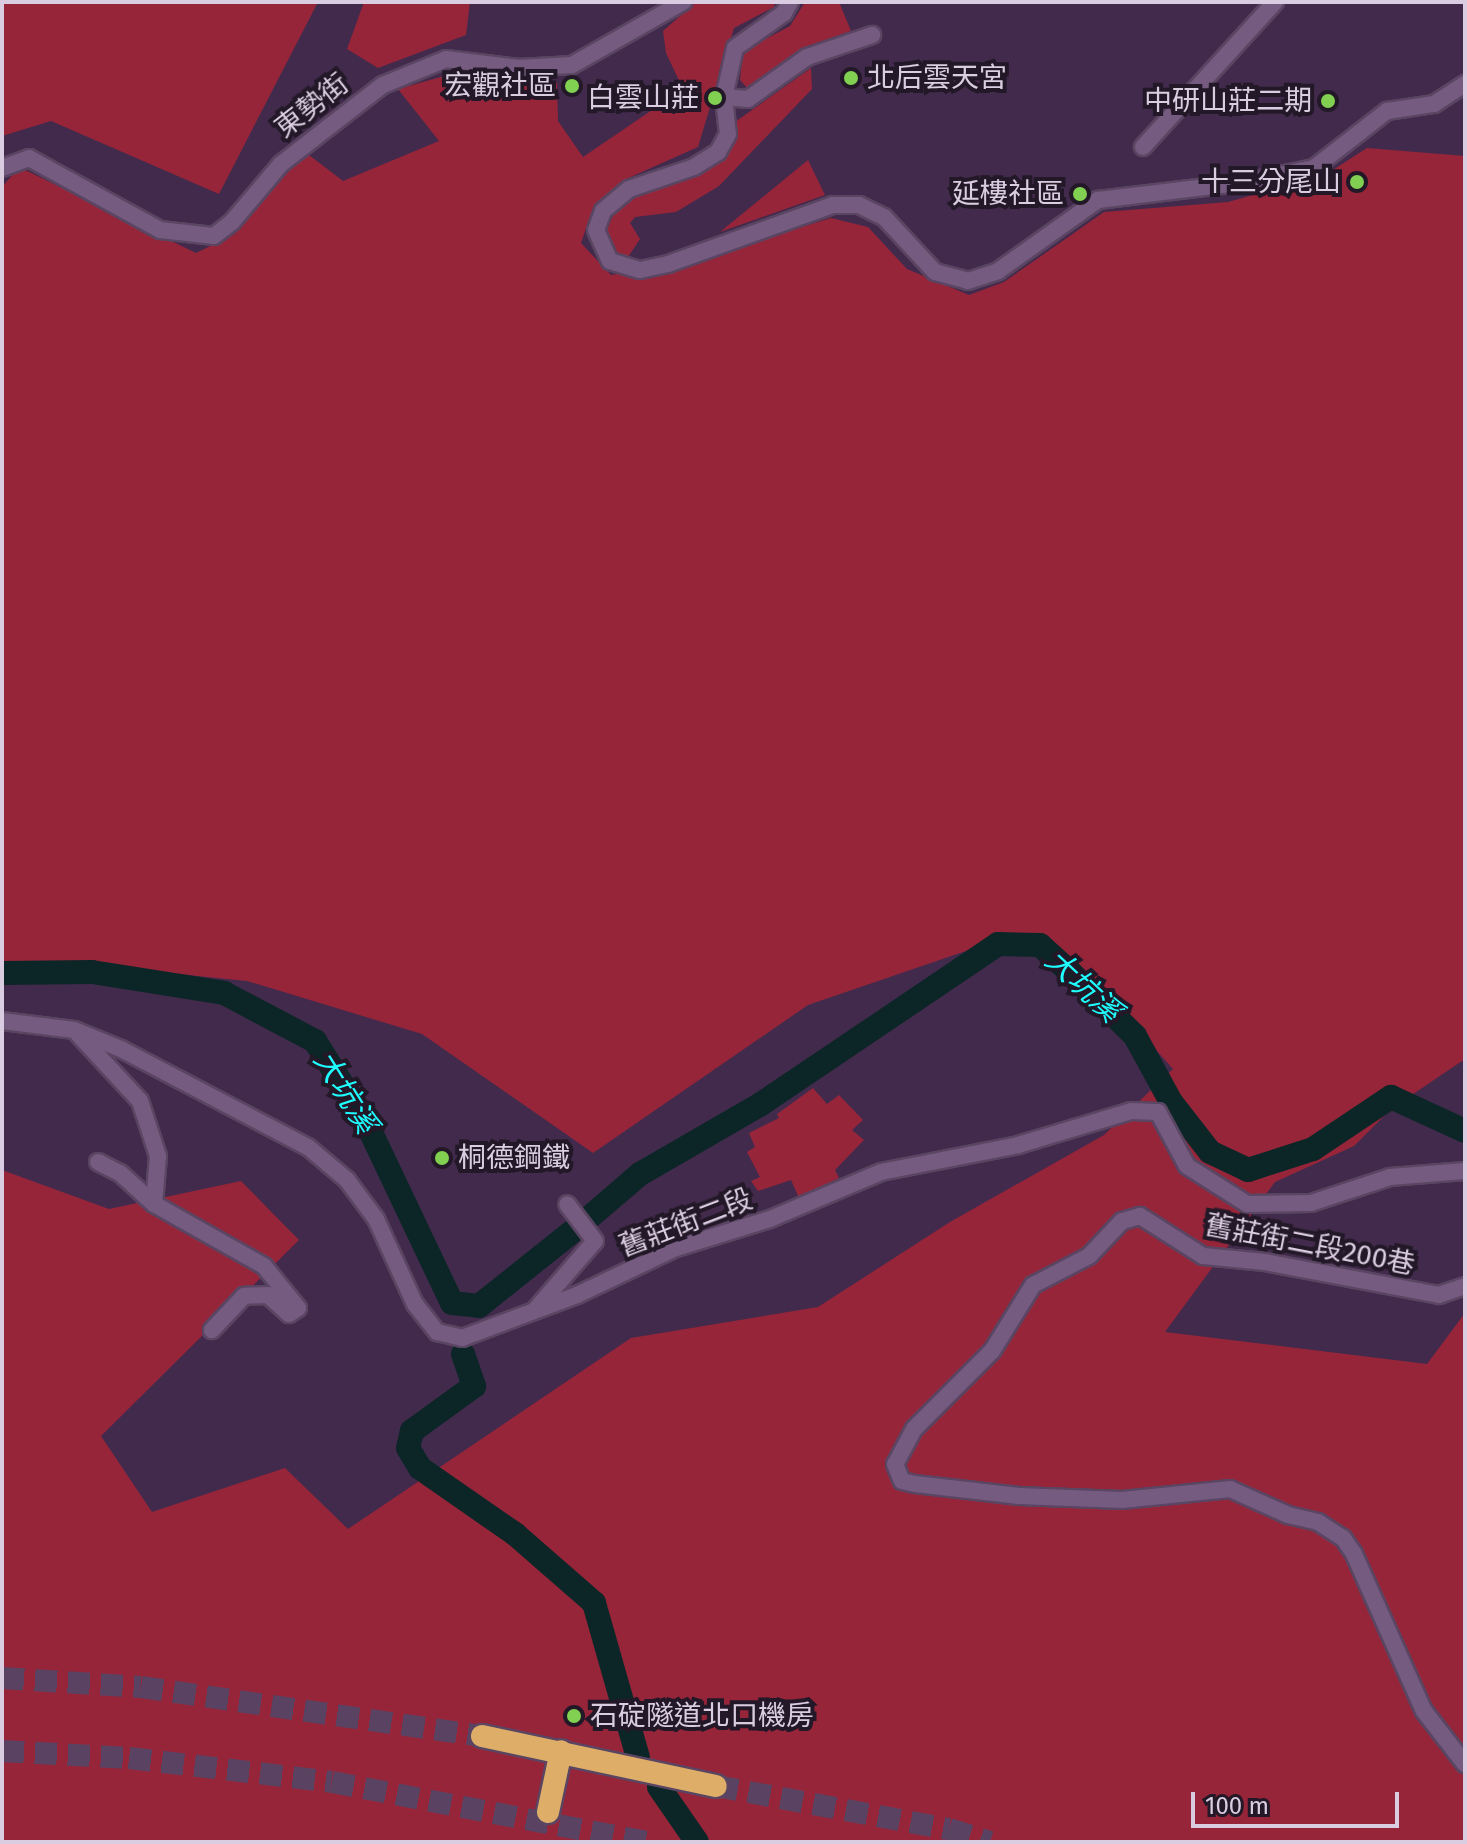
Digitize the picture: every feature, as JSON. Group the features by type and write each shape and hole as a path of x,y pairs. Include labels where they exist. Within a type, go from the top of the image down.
{"highway":[{"path":"482,1736 716,1786"},
{"path":"548,1812 561,1751"}],"street":[{"name":"東勢街","path":"2,168 29,158 160,230 214,236 232,222 281,164 398,78 446,59 518,68 572,65 683,2"},
{"path":"790,2 784,13 739,41 724,97 728,134 718,152 694,167 629,189 603,211 596,230 610,261 640,270 668,264 833,205 859,205 884,217 935,272 968,281 998,271 1098,200 1246,182 1314,168 1387,111 1434,104 1465,84"},
{"path":"1143,147 1275,2"},
{"path":"724,97 748,99 807,57 872,35"},
{"name":"舊莊街二段","path":"2,1021 74,1030 121,1049 308,1147 347,1180 376,1219 415,1304 437,1332 462,1338 534,1311 676,1248 770,1219 881,1172 1018,1145 1131,1111 1158,1112 1187,1166 1247,1204 1311,1203 1390,1177 1465,1171"},
{"path":"74,1030 140,1101 158,1156 154,1204"},
{"path":"98,1162 120,1173 154,1204 264,1266 298,1308 289,1314 268,1295 244,1296 212,1330"},
{"path":"534,1311 595,1241 567,1204"},
{"name":"舊莊街二段200巷","path":"1465,1286 1439,1295 1265,1262 1203,1256 1140,1216 1122,1221 1089,1256 1033,1285 992,1351 914,1429 895,1464 902,1481 1019,1496 1122,1500 1230,1489 1288,1515 1318,1522 1343,1538 1354,1554 1424,1711 1465,1764"}],"shaded area":[{"path":"2,2 318,2 219,194 51,121 2,136"},
{"path":"364,2 470,2 466,35 378,68 347,49"},
{"path":"696,2 775,2 774,7 734,28 698,147 624,180 593,208 581,243 611,275 675,265 831,218 868,227 907,269 969,295 1004,282 1104,212 1228,202 1325,175 1367,148 1465,156 1465,1059 1391,1109 1354,1146 1275,1182 1165,1332 1427,1364 1465,1313 1465,1842 2,1842 2,1170 109,1209 241,1181 299,1240 101,1436 152,1512 285,1468 348,1529 631,1338 818,1307 950,1222 1104,1135 1173,1069 1082,967 998,940 808,1005 593,1153 422,1034 247,981 128,969 2,975 2,187 19,167 196,253 235,234 275,179 309,155 343,181 439,141 398,89 455,73 557,83 558,121 583,157 683,89 666,53 663,31"},
{"path":"805,2 839,2 851,31 802,48 748,89 740,80 743,51 790,26"},
{"path":"811,68 812,89 719,186 676,212 635,217 630,223 640,239 628,257 613,255 602,240 617,207 633,196 709,170 735,122"},
{"path":"808,160 825,195 720,232"},
{"path":"813,1088 827,1104 839,1095 863,1120 852,1130 864,1140 835,1170 839,1178 799,1198 791,1180 758,1191 751,1181 760,1177 747,1152 755,1147 749,1133 779,1118 777,1114"}],"waterway":[{"name":"大坑溪","path":"591,1216 640,1174 761,1104 998,944 1040,945 1071,973 1135,1036 1171,1102 1210,1152 1248,1170 1313,1149 1391,1097 1465,1131"},
{"name":"大坑溪","path":"2,973 92,972 224,993 315,1041 366,1122 452,1303 479,1306 573,1231"},
{"path":"463,1354 474,1386 412,1431 408,1448 420,1468 515,1534 594,1603 638,1757"},
{"path":"659,1787 697,1842"}],"tunnel":[{"path":"2,1678 141,1687 482,1736"},
{"path":"2,1751 129,1758 332,1782 647,1842"},
{"path":"716,1786 949,1829 990,1842"}],"place":[{"name":"北后雲天宮","path":"851,78"},
{"name":"宏觀社區","path":"572,86"},
{"name":"白雲山莊","path":"715,98"},
{"name":"中研山莊二期","path":"1328,101"},
{"name":"十三分尾山","path":"1357,182"},
{"name":"延樓社區","path":"1080,194"},
{"name":"桐德鋼鐵","path":"442,1158"},
{"name":"石碇隧道北口機房","path":"574,1716"}]}
